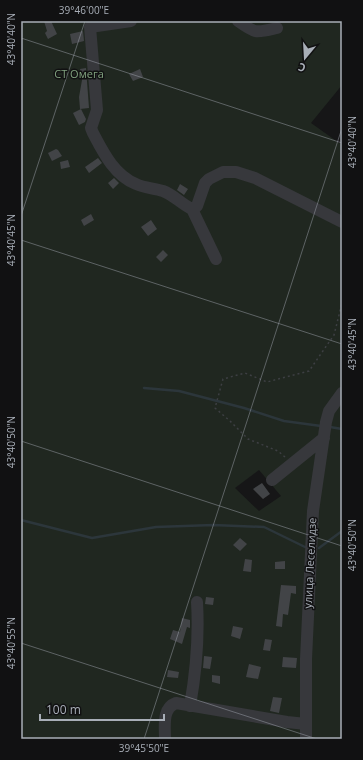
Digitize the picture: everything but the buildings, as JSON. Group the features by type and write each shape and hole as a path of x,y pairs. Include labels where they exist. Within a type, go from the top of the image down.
{"street":[{"path":"130,21 90,27 97,110 91,128 108,161 124,177 136,184 164,191 192,209 216,259"},
{"path":"238,21 251,31 256,32 277,28"},
{"path":"192,209 197,206 205,183 209,179 223,172 236,172 255,178 342,222"},
{"name":"улица Леселидзе","path":"306,739 306,659 313,511 329,411 342,393"},
{"path":"272,480 324,438"},
{"path":"190,706 197,641 197,602"},
{"path":"165,739 166,715 168,708 176,703 306,724"}],"path":[{"path":"292,464 278,451 248,439 214,408 223,379 244,373 268,382 309,371 334,335 342,303"}],"green space":[{"name":"СТ Омега","path":"21,21 342,21 342,85 311,123 342,145 342,739 21,739","holes":["259,470 281,496 259,511 235,488"]}],"waterway":[{"path":"144,388 179,391 244,408 284,421 321,426"},
{"path":"330,427 342,429"},
{"path":"21,520 92,538 156,527 213,525 264,527 305,547"},
{"path":"319,548 342,531"}]}
